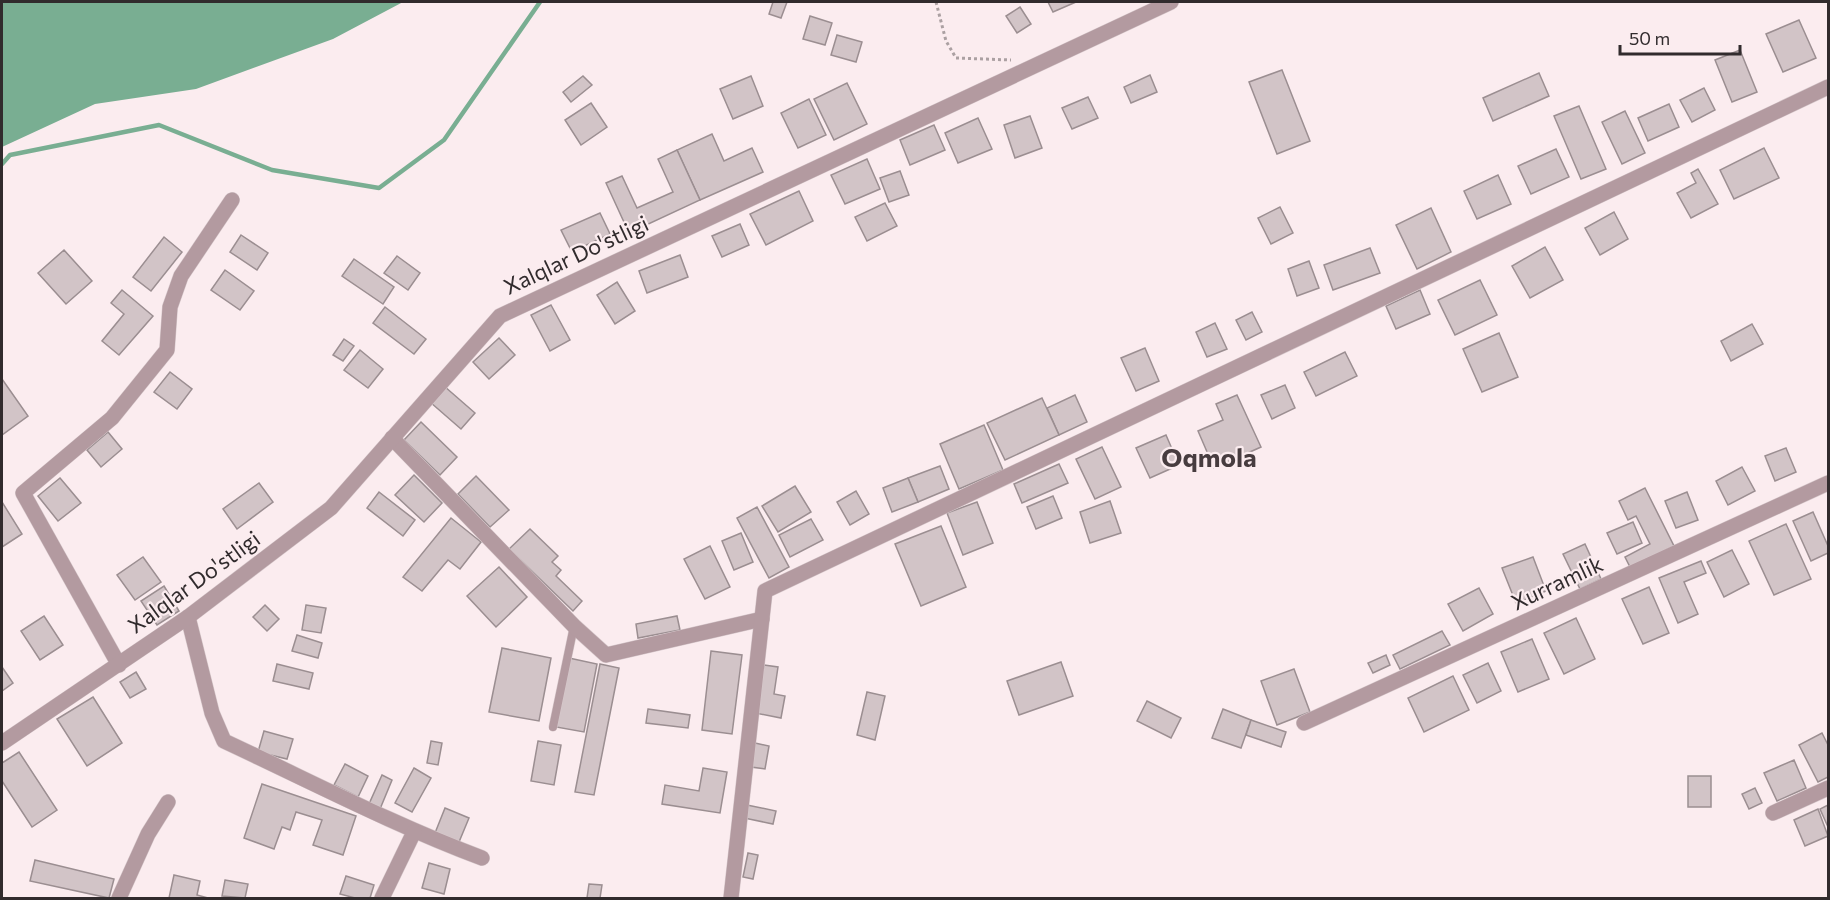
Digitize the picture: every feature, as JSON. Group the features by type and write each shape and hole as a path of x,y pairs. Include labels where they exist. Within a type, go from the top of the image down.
{"street":[{"name":"Xalqlar Do'stligi","path":"2,742 188,617 331,508 500,316 1171,2"},
{"path":"731,898 765,591 1828,87"},
{"path":"119,665 23,493 112,418 167,350 170,307 181,276 232,200"},
{"path":"392,438 574,626 606,655 762,619"},
{"name":"Xurramlik","path":"1305,723 1828,483"},
{"path":"188,617 212,713 224,741 368,807 414,832 482,858"},
{"path":"1773,813 1828,788"},
{"path":"119,898 148,834 168,802"},
{"path":"382,898 414,832"}],"lane":[{"path":"553,727 574,626"}],"path":[{"path":"936,2 946,41 956,58 1009,59 1036,65"}],"shaded area":[{"path":"2,2 403,2 333,39 196,89 95,104 2,147"}],"building":[{"path":"773,2 787,2 781,18 769,14"},
{"path":"1048,2 1076,2 1053,12"},
{"path":"1020,7 1031,24 1017,33 1006,16"},
{"path":"810,16 832,23 825,45 803,39"},
{"path":"1799,20 1816,58 1783,72 1766,34"},
{"path":"837,35 862,42 856,62 831,55"},
{"path":"1740,50 1757,92 1732,102 1715,60"},
{"path":"1282,70 1310,141 1277,154 1249,82"},
{"path":"1539,73 1549,96 1493,121 1483,98"},
{"path":"1150,75 1157,92 1131,103 1124,87"},
{"path":"583,76 592,85 571,102 563,92"},
{"path":"751,76 763,106 733,119 720,89"},
{"path":"847,83 867,124 834,140 814,99"},
{"path":"1704,88 1715,110 1692,122 1680,100"},
{"path":"1088,97 1098,118 1072,129 1062,108"},
{"path":"809,99 826,135 798,148 781,113"},
{"path":"591,103 607,127 581,145 565,120"},
{"path":"1669,104 1679,127 1648,141 1638,118"},
{"path":"1579,106 1606,169 1581,179 1554,116"},
{"path":"1625,111 1645,153 1622,164 1602,122"},
{"path":"1030,116 1042,148 1015,158 1004,125"},
{"path":"978,118 992,149 958,163 945,133"},
{"path":"934,125 945,150 910,165 900,140"},
{"path":"712,134 724,161 752,148 763,172 700,200 677,150"},
{"path":"1764,148 1779,178 1734,199 1720,170"},
{"path":"1556,149 1569,177 1531,194 1518,166"},
{"path":"677,150 700,200 629,233 606,183 622,176 637,208 673,192 658,159"},
{"path":"867,159 880,189 845,204 831,175"},
{"path":"1698,169 1718,204 1691,218 1677,193 1696,183 1691,173"},
{"path":"900,171 909,195 889,202 880,178"},
{"path":"1498,175 1511,204 1477,219 1464,191"},
{"path":"799,191 813,221 766,245 750,214"},
{"path":"885,203 897,226 867,241 855,217"},
{"path":"1280,207 1293,233 1271,244 1258,218"},
{"path":"1431,208 1451,252 1417,269 1396,225"},
{"path":"1614,212 1628,239 1600,255 1585,228"},
{"path":"600,213 610,234 572,252 561,230"},
{"path":"740,224 749,245 722,257 712,236"},
{"path":"241,235 268,253 257,270 230,252"},
{"path":"164,237 182,252 151,291 133,277"},
{"path":"1545,247 1563,280 1530,298 1512,266"},
{"path":"1370,248 1380,273 1333,290 1324,265"},
{"path":"64,250 92,281 66,304 38,273"},
{"path":"680,255 688,277 647,293 639,271"},
{"path":"397,256 420,273 408,290 384,273"},
{"path":"354,259 394,287 383,304 342,276"},
{"path":"1309,261 1319,288 1297,296 1288,269"},
{"path":"225,270 254,291 240,310 211,290"},
{"path":"1480,280 1497,315 1455,335 1438,300"},
{"path":"617,282 635,311 615,324 597,295"},
{"path":"122,290 153,316 119,355 102,341 124,314 111,303"},
{"path":"1420,290 1430,314 1396,329 1386,306"},
{"path":"551,305 570,340 550,351 531,315"},
{"path":"385,307 426,339 414,354 373,323"},
{"path":"1252,312 1262,332 1246,340 1236,320"},
{"path":"1215,323 1227,349 1207,357 1196,332"},
{"path":"1752,324 1763,344 1731,361 1721,341"},
{"path":"1499,333 1518,377 1482,392 1463,349"},
{"path":"499,338 515,355 489,379 473,362"},
{"path":"344,339 354,346 343,361 333,355"},
{"path":"1145,348 1159,381 1136,391 1121,358"},
{"path":"360,350 383,369 368,388 344,370"},
{"path":"1345,352 1357,376 1316,396 1304,372"},
{"path":"170,372 192,389 177,409 154,392"},
{"path":"2,379 28,416 2,435"},
{"path":"1285,385 1295,408 1272,419 1261,395"},
{"path":"444,386 475,413 461,429 430,402"},
{"path":"1075,395 1087,422 1059,435 1047,408"},
{"path":"1237,395 1261,447 1214,468 1198,431 1223,420 1216,404"},
{"path":"1042,398 1059,435 1005,460 987,423"},
{"path":"421,422 457,457 440,475 404,440"},
{"path":"984,425 1003,470 959,489 940,444"},
{"path":"108,432 122,449 101,467 87,450"},
{"path":"1166,435 1179,465 1150,478 1136,448"},
{"path":"1102,447 1121,487 1095,499 1076,459"},
{"path":"1786,448 1796,472 1775,481 1765,456"},
{"path":"1059,464 1068,483 1022,503 1014,484"},
{"path":"940,466 949,489 918,502 908,478"},
{"path":"1742,467 1755,491 1728,505 1716,481"},
{"path":"414,475 442,503 424,522 395,495"},
{"path":"476,476 509,510 490,527 458,494"},
{"path":"60,478 81,503 58,521 38,496"},
{"path":"908,478 918,502 892,512 883,488"},
{"path":"259,483 273,502 237,529 223,509"},
{"path":"795,486 811,512 778,532 762,506"},
{"path":"1645,488 1674,546 1630,567 1625,557 1650,544 1636,516 1628,520 1619,501"},
{"path":"856,491 869,514 850,525 837,502"},
{"path":"379,492 415,520 403,536 367,508"},
{"path":"1687,492 1698,520 1676,528 1665,501"},
{"path":"1053,496 1062,518 1036,529 1027,507"},
{"path":"1110,501 1121,533 1090,543 1080,512"},
{"path":"2,502 22,534 2,547"},
{"path":"977,502 993,543 963,555 947,513"},
{"path":"757,507 789,567 769,578 737,518"},
{"path":"1813,512 1828,546 1828,553 1811,561 1793,521"},
{"path":"451,518 481,542 460,569 448,560 422,591 403,577"},
{"path":"811,519 823,540 790,557 779,535"},
{"path":"1633,522 1642,543 1617,554 1607,533"},
{"path":"1786,524 1811,579 1774,595 1749,541"},
{"path":"941,526 966,587 921,606 895,544"},
{"path":"530,529 558,556 552,562 561,570 556,576 582,601 573,611 509,549"},
{"path":"741,533 753,562 734,570 722,541"},
{"path":"1585,544 1601,579 1580,589 1563,554"},
{"path":"710,546 730,587 705,599 684,559"},
{"path":"1732,550 1749,584 1724,597 1707,562"},
{"path":"143,557 161,582 135,600 117,575"},
{"path":"1533,557 1546,591 1516,603 1502,568"},
{"path":"1701,561 1706,573 1684,582 1698,614 1678,623 1659,578"},
{"path":"499,567 527,597 496,627 467,596"},
{"path":"164,586 179,611 157,625 141,601"},
{"path":"1649,587 1669,633 1643,644 1622,599"},
{"path":"1479,588 1493,614 1463,631 1448,604"},
{"path":"265,605 279,619 267,631 253,617"},
{"path":"306,605 326,608 321,633 302,630"},
{"path":"44,616 63,645 40,660 21,631"},
{"path":"677,616 680,630 638,638 636,624"},
{"path":"1576,618 1595,659 1564,674 1544,633"},
{"path":"1442,631 1450,645 1400,669 1393,655"},
{"path":"297,635 322,643 318,658 292,651"},
{"path":"1532,639 1549,679 1518,692 1501,652"},
{"path":"502,648 551,658 539,721 489,712"},
{"path":"711,651 742,655 732,734 702,730"},
{"path":"1386,655 1390,665 1373,673 1368,663"},
{"path":"569,658 597,664 584,732 556,727"},
{"path":"1061,662 1073,696 1019,715 1007,681"},
{"path":"1488,663 1501,691 1477,703 1463,675"},
{"path":"277,664 313,673 309,689 273,681"},
{"path":"600,664 619,668 594,795 575,792"},
{"path":"764,665 778,667 774,694 785,696 781,718 755,713"},
{"path":"2,667 13,683 2,691"},
{"path":"1294,669 1310,712 1277,725 1261,681"},
{"path":"136,672 146,689 130,698 120,682"},
{"path":"1453,676 1469,710 1424,732 1408,698"},
{"path":"867,692 885,696 875,740 857,735"},
{"path":"93,697 122,743 87,766 57,719"},
{"path":"1147,701 1181,718 1171,738 1137,721"},
{"path":"648,709 690,715 688,728 646,723"},
{"path":"1223,709 1251,720 1241,748 1212,738"},
{"path":"1251,720 1286,732 1281,747 1246,735"},
{"path":"264,731 293,739 287,759 258,752"},
{"path":"1822,733 1828,745 1828,777 1818,782 1799,745"},
{"path":"431,741 442,743 438,765 427,763"},
{"path":"538,741 561,745 554,785 531,781"},
{"path":"755,743 769,746 765,769 751,767"},
{"path":"19,752 57,810 32,827 2,781 2,763"},
{"path":"1794,760 1806,788 1777,801 1764,773"},
{"path":"345,764 368,776 358,797 334,785"},
{"path":"414,768 431,778 412,812 395,803"},
{"path":"703,768 727,772 720,813 662,804 665,785 699,791"},
{"path":"382,775 392,780 380,809 369,804"},
{"path":"1688,776 1711,776 1711,807 1688,807"},
{"path":"262,784 356,816 343,855 313,845 322,820 296,812 290,830 282,827 274,849 244,838"},
{"path":"1755,788 1762,803 1749,809 1742,794"},
{"path":"747,805 776,811 773,824 744,818"},
{"path":"1828,805 1828,827 1820,809"},
{"path":"445,808 469,818 459,842 435,833"},
{"path":"1818,809 1828,836 1805,846 1794,820"},
{"path":"748,853 758,855 753,879 743,877"},
{"path":"35,860 114,879 109,898 30,881"},
{"path":"429,863 450,869 444,894 422,888"},
{"path":"174,875 200,881 197,895 208,898 169,898"},
{"path":"346,876 374,885 370,898 355,898 340,894"},
{"path":"225,880 248,884 245,898 222,896"},
{"path":"589,884 602,885 600,898 587,898"}],"waterway":[{"path":"2,164 10,155 159,125 272,170 379,188 444,140 540,2"}],"district":[{"name":"Oqmola","path":"1209,458"}]}
